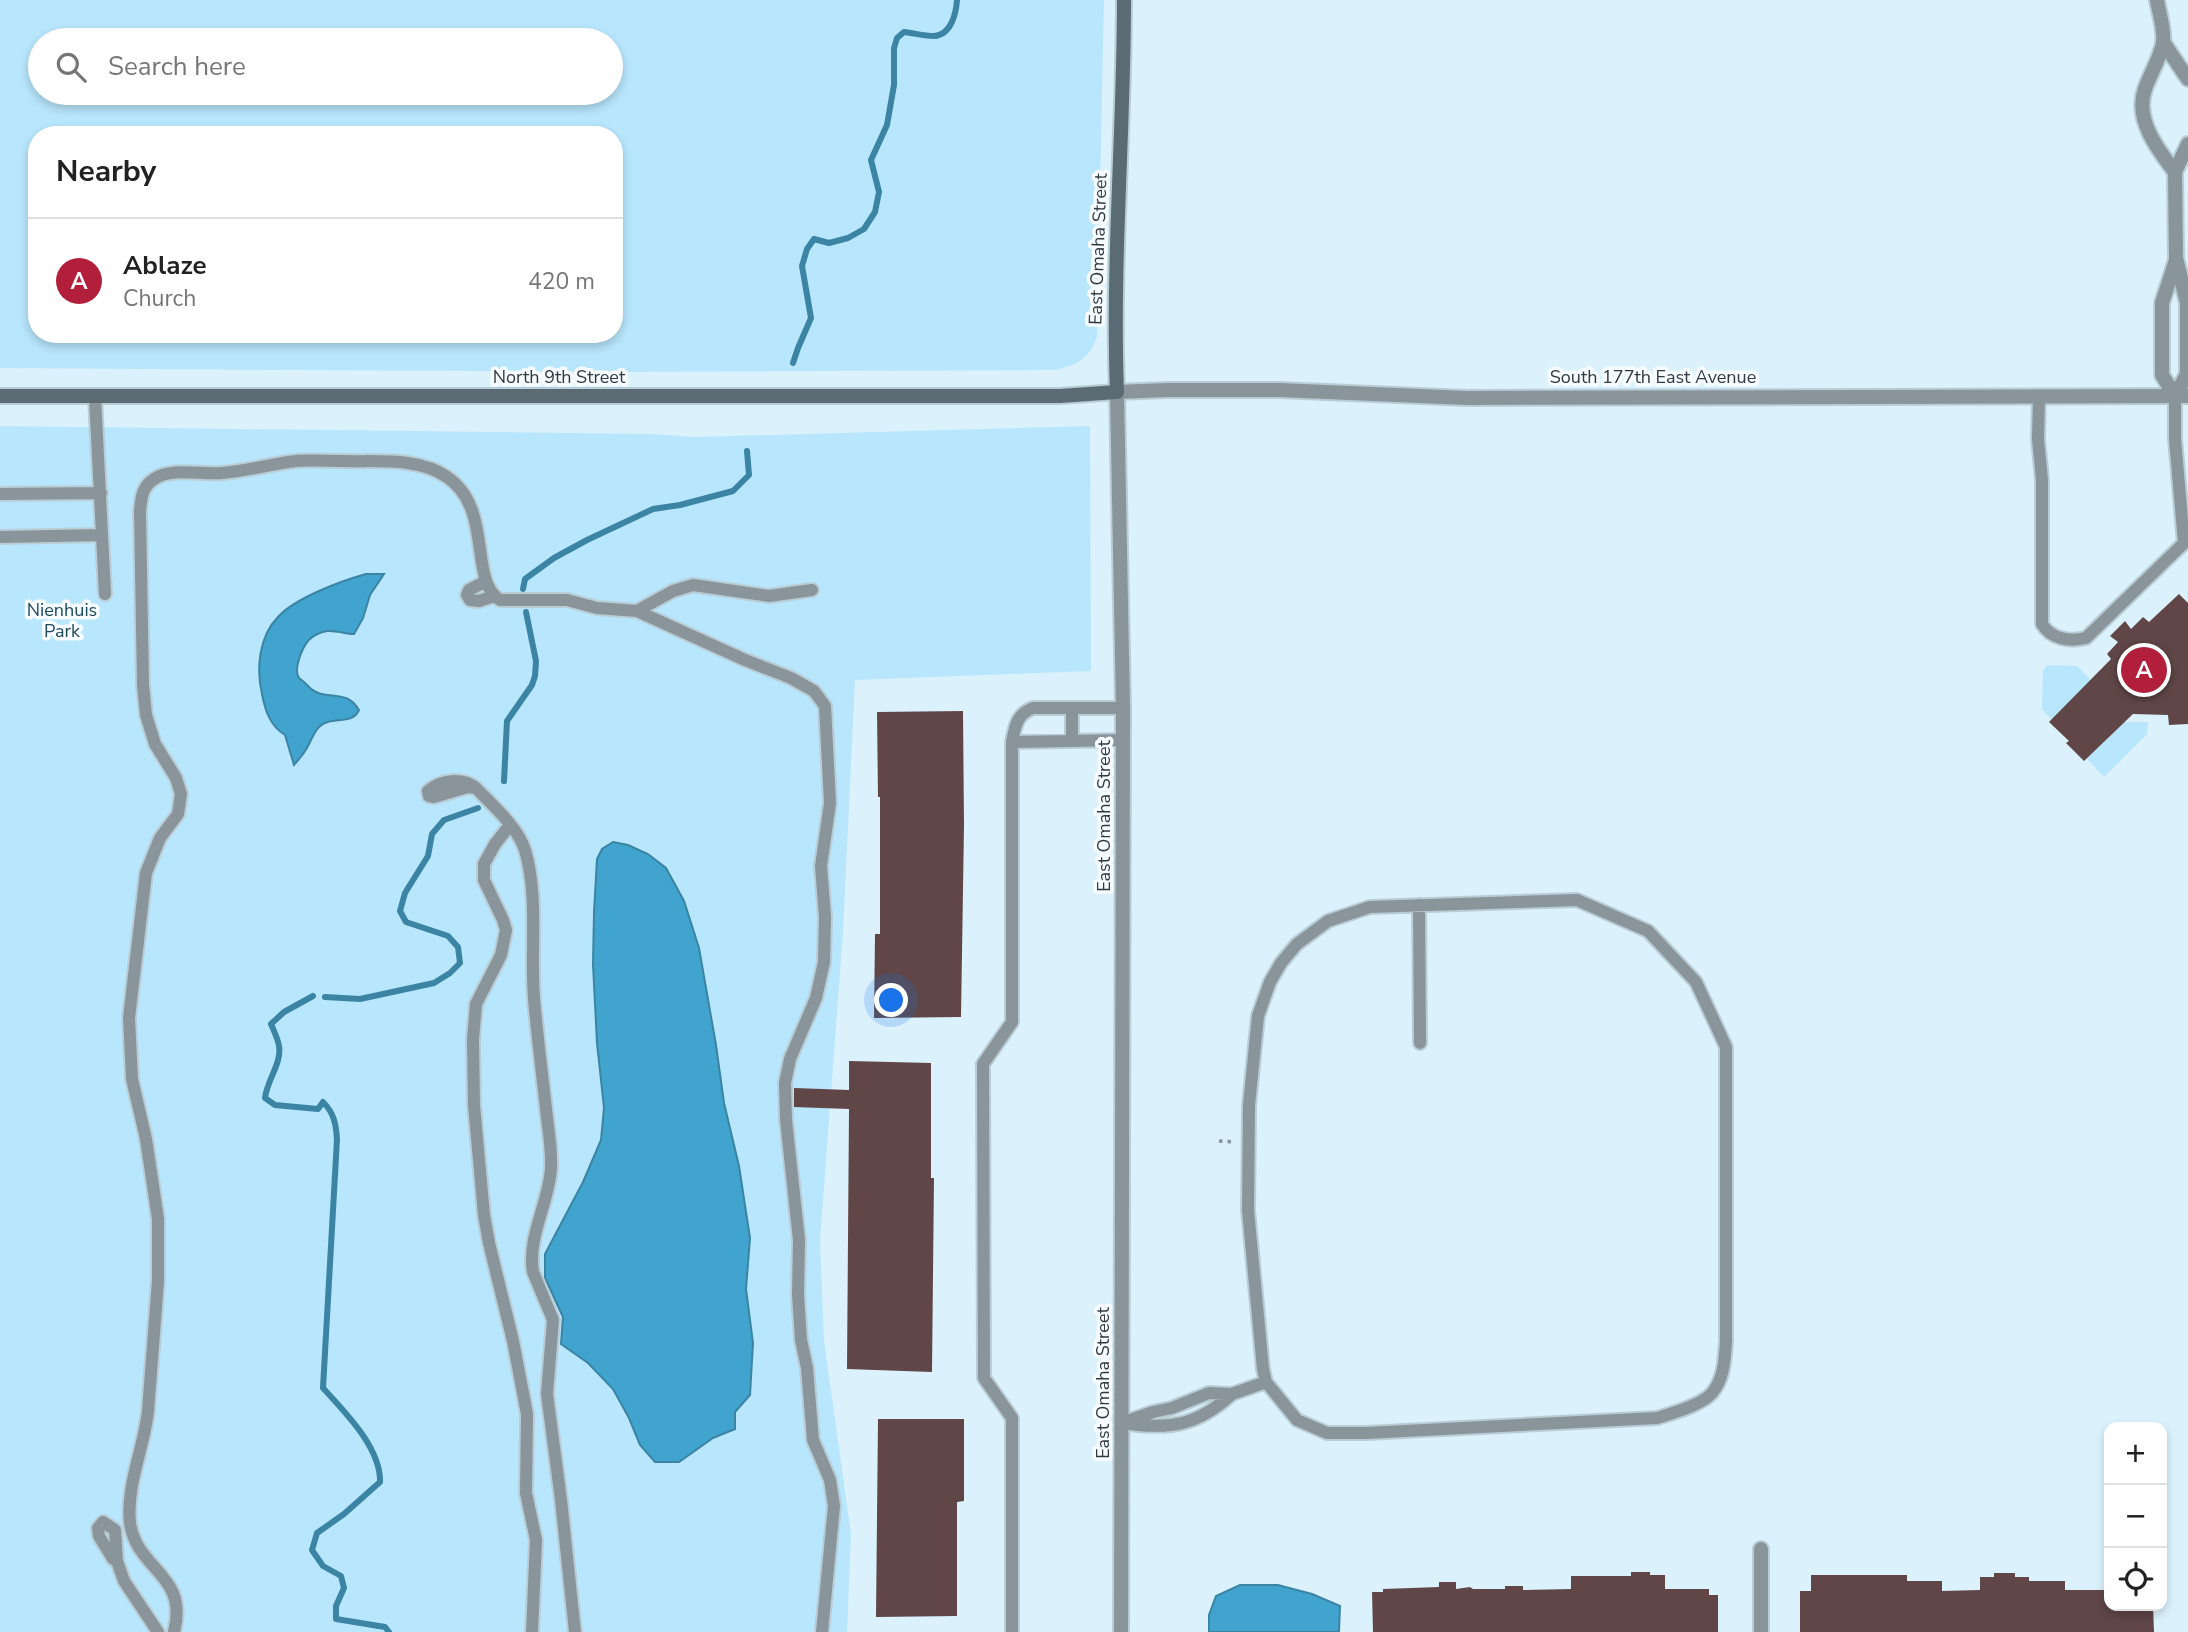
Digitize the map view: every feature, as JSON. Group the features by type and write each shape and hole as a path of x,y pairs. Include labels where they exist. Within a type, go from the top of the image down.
{"main road":[{"name":"East Omaha Street","path":"1118,392 1115,345 1116,235 1124,84 1124,0"},
{"name":"North 9th Street","path":"0,396 1022,396 1118,392"}],"street":[{"path":"2157,0 2163,42 2144,91 2143,109 2156,148 2175,173"},
{"path":"2163,42 2188,79"},
{"path":"2181,396 2187,374 2187,303 2176,258 2175,173 2188,144"},
{"path":"2176,258 2162,303 2162,374 2181,396"},
{"path":"2162,322 2187,323"},
{"name":"South 177th East Avenue","path":"1118,392 1279,390 1466,398 2181,396"},
{"name":"East Omaha Street","path":"1118,392 1123,708 1121,1632"},
{"path":"1760,1549 1761,1632"}],"lane":[{"path":"2039,397 2042,624 2046,631 2069,640 2086,638 2184,543 2175,439 2181,396"},
{"path":"95,397 105,594"},
{"path":"174,1632 179,1609 175,1593 139,1546 130,1524 132,1485 146,1431 159,1258 154,1181 132,1079 129,1018 146,873 160,838 178,814 181,804 176,778 155,744 146,715 143,685 141,496 146,486 156,478 170,474 221,473 293,462 378,461 432,469 449,478 462,491 477,521 486,581 494,596 500,600 567,600 597,608 637,611 791,678 814,691 825,706 830,803 821,866 825,917 824,962 816,998 790,1059 785,1083 786,1120 799,1240 801,1340 807,1368 813,1440 830,1480 834,1506 822,1632"},
{"path":"0,494 100,493"},
{"path":"0,537 102,535"},
{"path":"486,581 468,590 467,595 470,600 479,601 494,596"},
{"path":"637,611 673,591 693,585 769,596 812,590"},
{"path":"1012,1632 1012,1418 984,1378 983,1064 1012,1022 1012,742 1016,721 1025,711 1033,708 1123,708"},
{"path":"1072,708 1072,740"},
{"path":"1012,742 1123,740"},
{"path":"476,788 518,834 525,850 531,887 534,998 551,1154 549,1183 531,1263 554,1320 547,1394 575,1632"},
{"path":"510,825 484,864 484,880 506,930 501,955 476,1004 473,1040 474,1105 489,1243 513,1341 527,1414 526,1493 536,1540 532,1632"},
{"path":"1577,900 1648,931 1696,982 1726,1047 1724,1363 1715,1391 1693,1406 1657,1418 1327,1433 1297,1420 1266,1382 1248,1210 1249,1105 1253,1054 1262,1002 1270,982 1289,953 1328,921 1370,907 1577,900"},
{"path":"1419,905 1420,1043"},
{"path":"1122,1423 1172,1408 1209,1393 1232,1394 1266,1382"},
{"path":"113,1559 99,1536 98,1528 103,1522 115,1530 117,1561 124,1581 158,1632"}],"green space":[{"path":"0,0 1104,0 1097,337 1090,351 1081,360 1055,370 618,372 0,368"},
{"name":"Nienhuis Park","path":"0,426 652,434 696,437 1090,426 1091,671 855,680 843,932 820,1241 824,1341 851,1534 847,1632 0,1632"},
{"path":"2047,665 2077,666 2091,680 2052,720 2042,709 2043,670"},
{"path":"2124,722 2148,722 2147,734 2104,777 2086,758"}],"water":[{"path":"366,574 384,574 370,595 363,618 354,634 327,631 314,636 303,649 297,670 299,678 313,691 347,699 359,710 351,718 324,723 319,727 294,765 285,735 272,722 263,700 259,664 263,643 278,617 295,603"},
{"path":"613,842 648,854 666,868 684,901 699,948 724,1103 739,1166 750,1238 746,1289 753,1343 750,1395 735,1412 735,1429 713,1438 679,1462 655,1462 640,1445 613,1389 588,1363 561,1344 563,1317 545,1278 545,1254 583,1182 601,1140 604,1108 597,1043 593,964 594,912 597,859 602,849"},
{"path":"1240,1585 1278,1585 1312,1594 1340,1606 1339,1632 1209,1632 1209,1615 1216,1596"}],"building":[{"path":"2179,594 2188,603 2188,724 2169,725 2168,715 2133,714 2084,761 2066,743 2069,741 2049,722 2111,659 2107,654 2118,642 2110,636 2125,621 2131,629 2143,617 2149,622"},
{"path":"963,711 961,1017 874,1018 875,934 880,934 877,712"},
{"path":"849,1061 931,1063 931,1178 934,1178 932,1372 847,1369 849,1109 794,1107 794,1088 849,1090"},
{"path":"878,1419 964,1419 964,1501 957,1502 957,1616 876,1617"},
{"path":"1631,1572 1665,1575 1665,1589 1709,1589 1709,1595 1718,1595 1718,1632 1373,1632 1372,1592 1383,1592 1383,1589 1439,1587 1439,1582 1456,1582 1456,1589 1505,1589 1505,1586 1523,1586 1523,1590 1571,1589 1571,1576 1631,1576"},
{"path":"1994,1573 2015,1573 2015,1577 2029,1577 2029,1581 2065,1581 2065,1590 2104,1590 2104,1611 2153,1611 2154,1632 1800,1632 1800,1591 1811,1591 1811,1575 1907,1575 1907,1581 1942,1581 1942,1591 1980,1590 1980,1577 1994,1577"}],"waterway":[{"path":"793,363 811,318 802,266 807,249 814,239 829,243 848,238 864,229 875,212 879,192 871,160 887,125 894,85 894,48 897,38 904,32 934,36 945,32 954,17 957,0"},
{"path":"523,589 525,579 554,558 653,509 733,491 749,475 747,451"},
{"path":"504,781 507,721 532,685 535,676 536,661 526,612"},
{"path":"325,997 360,999 434,983 460,963 458,947 448,936 406,922 400,911 405,893 428,856 432,834 444,820 478,808"},
{"path":"313,996 284,1012 271,1024 279,1052 265,1098 275,1105 318,1109 323,1102 334,1119 337,1139 323,1388 351,1419 368,1444 375,1456 380,1482 344,1514 317,1533 312,1550 323,1566 341,1576 344,1588 336,1606 336,1619 385,1627 389,1632"}],"place":[{"name":"Ablaze","path":"2144,670"}]}
